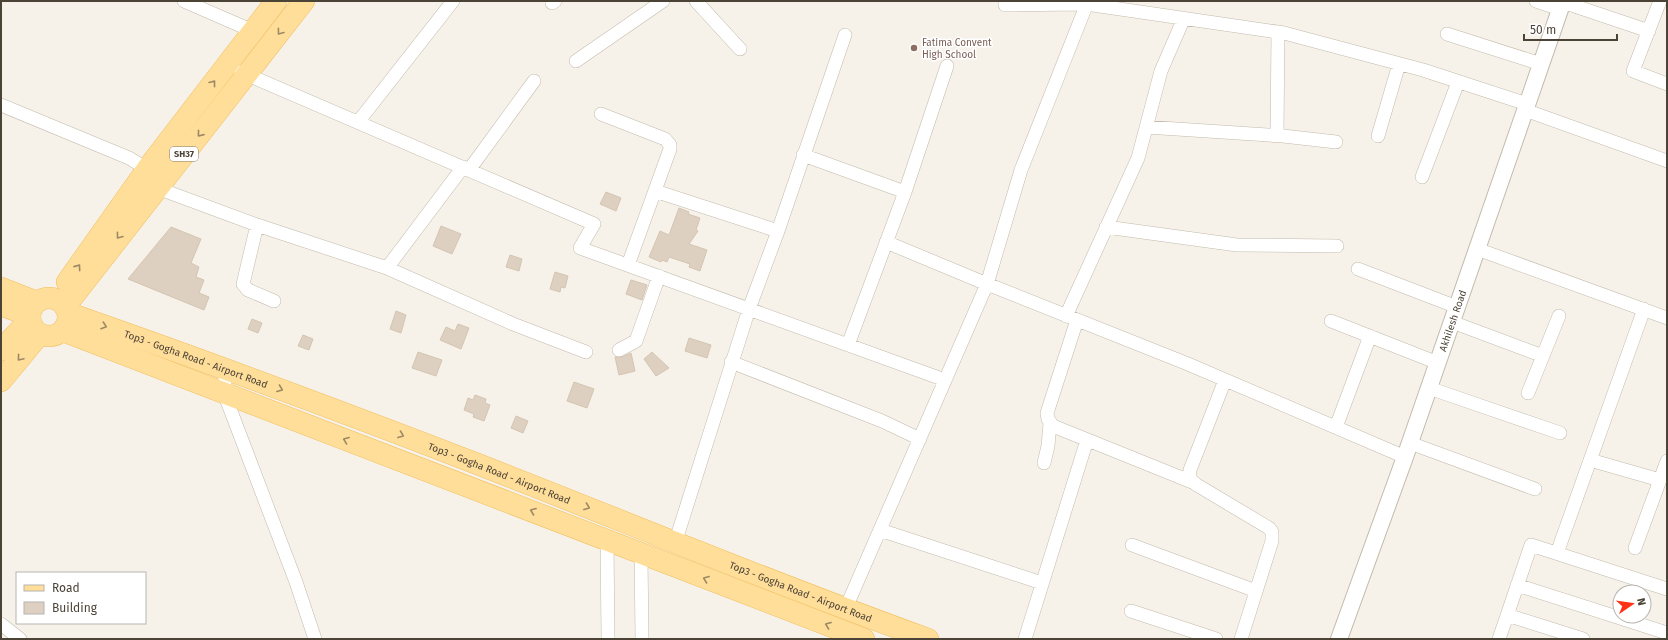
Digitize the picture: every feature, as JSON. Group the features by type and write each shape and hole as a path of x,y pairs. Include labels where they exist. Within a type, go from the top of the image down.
{"main road":[{"name":"SH37","path":"156,178 226,65 276,1"},
{"name":"SH37","path":"1,381 48,315 156,178 248,74 304,1"},
{"path":"1,288 48,315"},
{"name":"Top3 - Gogha Road - Airport Road","path":"1,305 48,315 226,368 471,461 674,543 846,610 928,639"},
{"name":"SH37","path":"1,350 48,315"},
{"name":"Top3 - Gogha Road - Airport Road","path":"48,315 224,393 864,639"}],"street":[{"path":"184,1 253,31"},
{"path":"358,122 453,1"},
{"path":"576,61 663,1"},
{"path":"696,1 740,49"},
{"path":"1536,1 1562,4 1649,31"},
{"path":"1660,1 1633,71 1667,84"},
{"path":"846,610 987,284 1021,170 1087,2"},
{"path":"1005,5 1087,2 1278,32 1398,64 1458,82 1667,162"},
{"name":"Akhilesh Road","path":"1339,639 1408,450 1562,4"},
{"path":"1044,463 1048,446 1050,423 1047,414 1072,318 1106,227 1138,158 1161,71 1184,18"},
{"path":"1277,135 1278,32"},
{"path":"1448,34 1541,64"},
{"path":"674,543 749,309 778,231 845,35"},
{"path":"1378,136 1398,64"},
{"path":"226,65 594,224 580,248 945,380"},
{"path":"848,345 905,192 947,66"},
{"path":"386,268 466,169 534,81"},
{"path":"1422,176 1458,82"},
{"path":"1,105 129,158 156,178 257,225 386,268 513,324 586,352"},
{"path":"602,114 668,142 670,149 628,265"},
{"path":"1146,127 1277,135 1336,142"},
{"path":"803,155 905,192"},
{"path":"655,191 778,231"},
{"path":"257,225 243,284 248,290 274,301"},
{"path":"1106,227 1237,245 1337,246"},
{"path":"886,242 1225,380 1336,427 1535,489"},
{"path":"1477,249 1667,318"},
{"path":"1358,269 1457,307"},
{"path":"619,350 636,341 659,276"},
{"path":"1557,554 1644,309"},
{"path":"1528,393 1559,316"},
{"path":"1331,321 1438,363"},
{"path":"1452,322 1543,356"},
{"path":"1336,427 1370,336"},
{"path":"732,362 882,421 920,439"},
{"path":"226,368 224,393 296,582 315,639"},
{"path":"1192,482 1189,476 1190,470 1225,380"},
{"path":"1429,388 1560,433"},
{"path":"1050,423 1086,440 1192,482 1269,528 1272,532 1272,541 1241,639"},
{"path":"1025,639 1086,440"},
{"path":"1590,460 1660,480"},
{"path":"1635,548 1667,462"},
{"path":"880,530 1042,583"},
{"path":"607,540 608,639"},
{"path":"1132,545 1256,591"},
{"path":"1499,639 1531,545 1667,589"},
{"path":"641,554 642,639"},
{"path":"1517,585 1667,633"},
{"path":"1131,611 1216,639"},
{"path":"1507,614 1555,635 1583,639"},
{"path":"1,624 20,639"}],"building":[{"path":"606,192 621,198 616,211 600,204"},
{"path":"679,208 689,212 688,214 700,218 696,230 698,231 689,244 707,250 700,271 689,267 690,264 669,257 667,262 662,260 661,262 649,257 660,231 669,235"},
{"path":"441,226 461,234 452,254 433,246"},
{"path":"171,227 201,239 191,263 199,267 196,277 204,280 199,293 209,297 204,310 128,279"},
{"path":"510,255 522,259 519,271 506,267"},
{"path":"555,272 568,276 565,288 561,287 560,292 550,289"},
{"path":"631,280 647,285 642,300 626,294"},
{"path":"396,311 406,315 401,333 390,329"},
{"path":"252,319 262,323 258,333 248,329"},
{"path":"458,324 469,328 461,349 440,340 446,327 455,331"},
{"path":"303,335 313,339 309,350 298,346"},
{"path":"689,338 711,345 707,358 685,351"},
{"path":"418,352 442,360 436,376 412,368"},
{"path":"652,352 669,368 656,376 644,359"},
{"path":"631,353 635,371 619,375 615,357 622,357"},
{"path":"574,382 594,389 587,408 567,401"},
{"path":"475,395 486,399 485,403 490,405 484,421 473,417 474,414 464,410 468,398 473,400"},
{"path":"516,416 528,421 523,433 511,428"}],"place":[{"name":"Fatima Convent High School","path":"914,48"}]}
